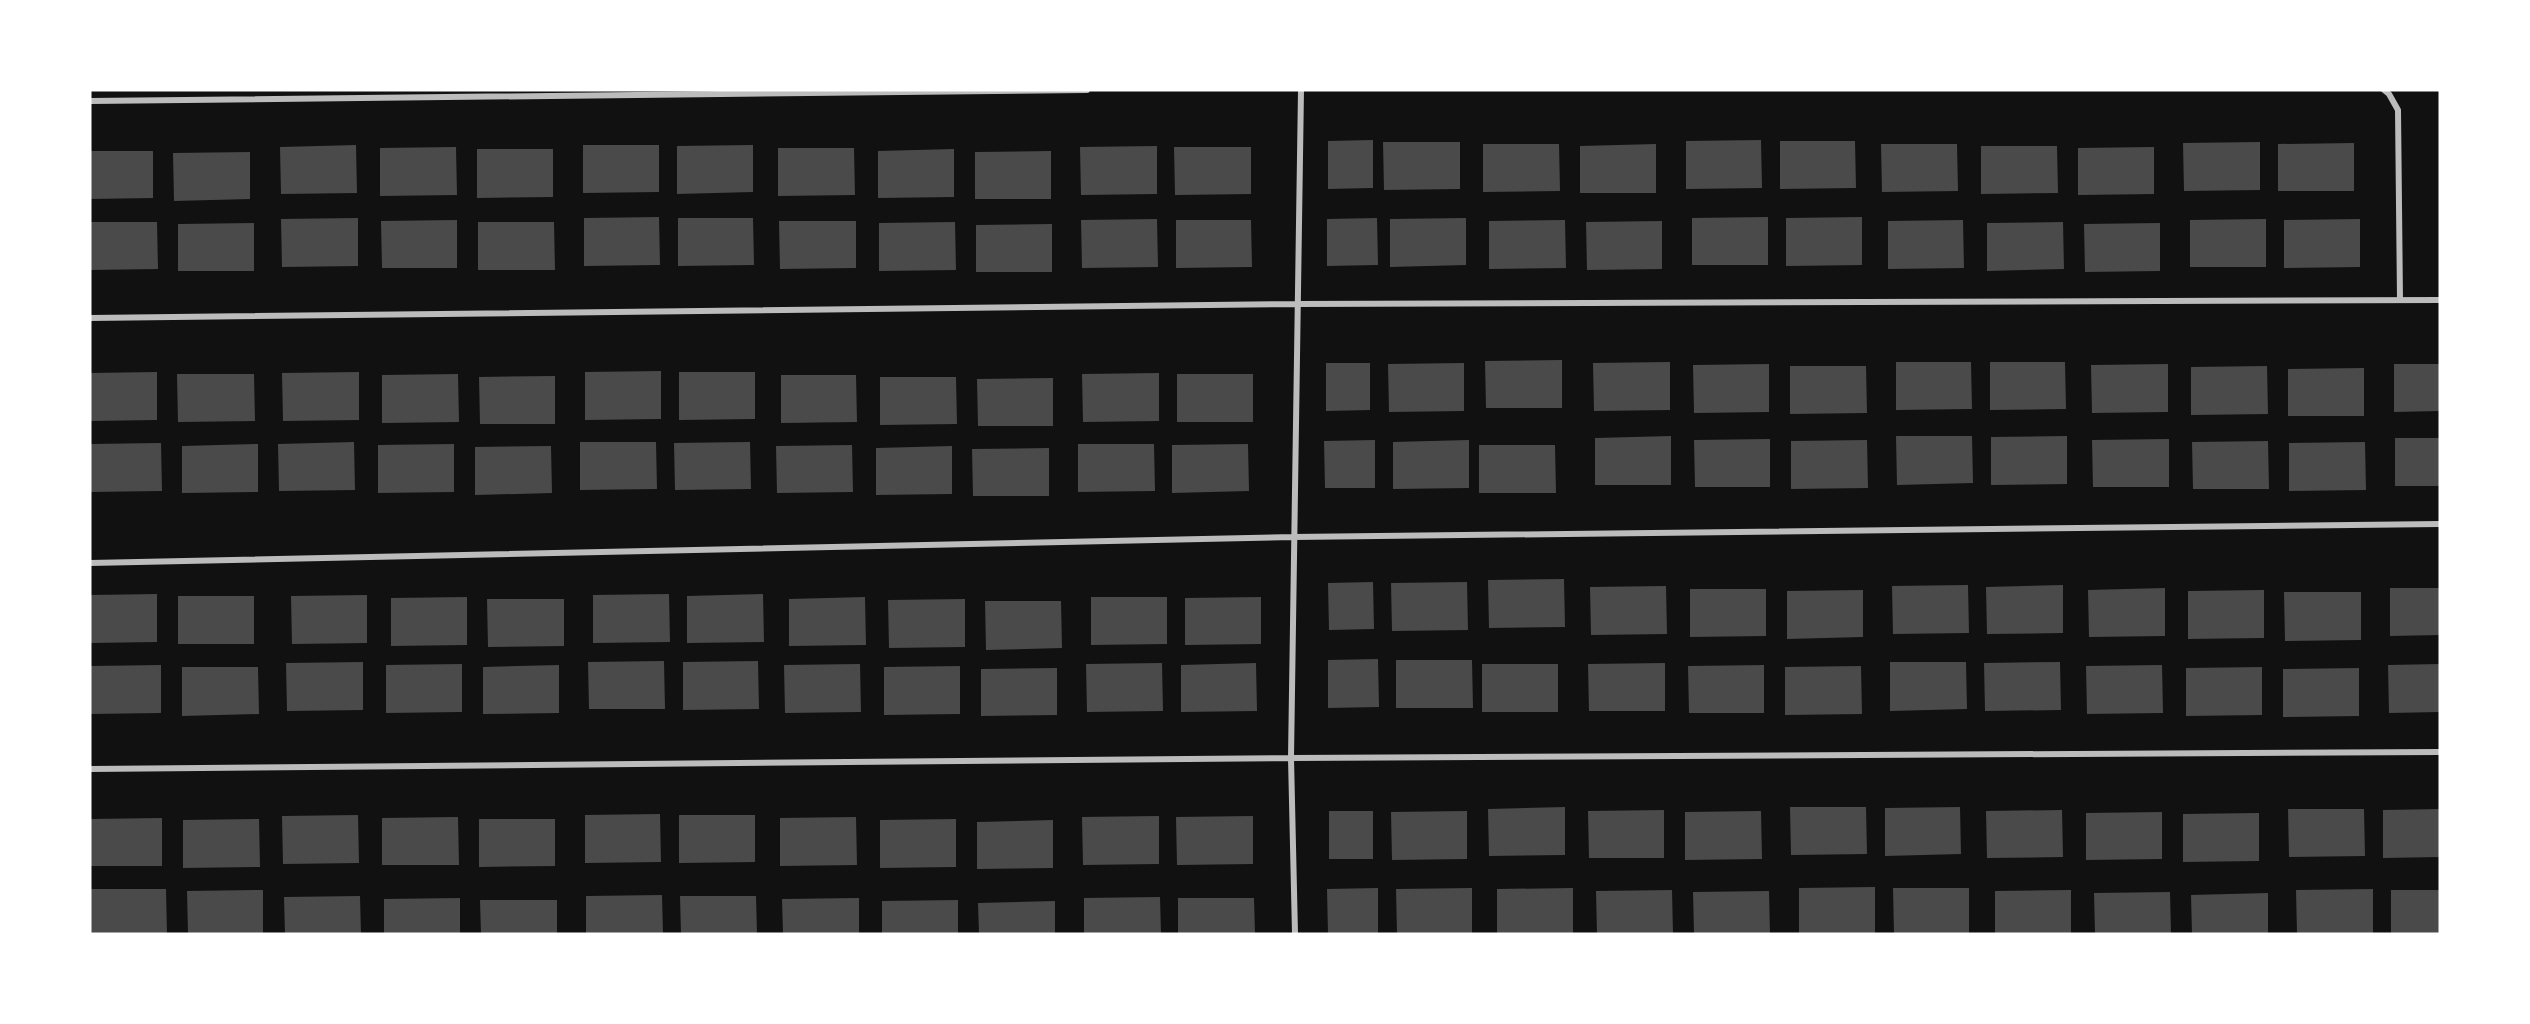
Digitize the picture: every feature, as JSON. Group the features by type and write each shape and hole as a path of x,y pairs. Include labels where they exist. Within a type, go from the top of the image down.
{"street":[{"path":"90,101 1087,90"},
{"path":"1295,934 1291,758 1301,90"},
{"path":"2387,92 2398,110 2400,300"},
{"path":"90,318 1297,304 2440,300"},
{"path":"90,562 1293,537 2440,524"},
{"path":"90,769 1291,758 2440,752"}],"building":[{"path":"1373,140 1373,188 1328,189 1328,141"},
{"path":"1761,140 1762,188 1686,189 1686,141"},
{"path":"1780,141 1855,141 1856,188 1780,189"},
{"path":"1383,142 1460,142 1460,189 1384,190"},
{"path":"2260,142 2260,190 2184,191 2183,143"},
{"path":"2354,143 2354,191 2278,191 2278,144"},
{"path":"1483,144 1559,144 1560,191 1483,192"},
{"path":"1656,144 1656,193 1580,193 1580,146"},
{"path":"1881,144 1957,144 1958,191 1882,192"},
{"path":"356,145 357,193 281,194 280,147"},
{"path":"583,145 659,145 659,192 583,193"},
{"path":"753,145 753,192 677,194 677,146"},
{"path":"1157,146 1157,194 1081,195 1080,147"},
{"path":"1981,146 2057,146 2058,193 1981,194"},
{"path":"456,147 457,195 380,196 380,148"},
{"path":"1174,147 1251,147 1251,194 1175,195"},
{"path":"2154,147 2154,194 2078,195 2078,148"},
{"path":"778,148 854,148 855,195 778,196"},
{"path":"477,149 553,149 553,197 477,198"},
{"path":"954,149 954,197 878,198 878,151"},
{"path":"90,151 153,151 153,198 90,199"},
{"path":"1051,151 1051,199 975,199 975,152"},
{"path":"250,152 250,199 174,201 173,153"},
{"path":"659,217 660,265 584,266 584,218"},
{"path":"1768,217 1768,265 1692,265 1692,218"},
{"path":"1862,217 1862,265 1786,266 1786,218"},
{"path":"358,218 358,266 282,267 281,219"},
{"path":"678,218 753,218 754,265 678,266"},
{"path":"1377,218 1378,265 1327,266 1327,219"},
{"path":"1466,218 1466,265 1390,267 1390,219"},
{"path":"1157,219 1158,267 1082,268 1081,220"},
{"path":"2266,219 2266,267 2190,267 2190,220"},
{"path":"2360,219 2360,267 2284,268 2284,220"},
{"path":"457,220 457,268 382,268 381,221"},
{"path":"1176,220 1251,220 1252,267 1176,268"},
{"path":"1565,220 1566,268 1489,269 1489,221"},
{"path":"1963,220 1964,268 1888,269 1888,221"},
{"path":"779,221 856,221 856,268 780,269"},
{"path":"1662,221 1662,269 1587,270 1586,222"},
{"path":"90,222 157,222 158,269 90,270"},
{"path":"478,222 554,222 555,270 478,270"},
{"path":"955,222 956,270 879,271 879,223"},
{"path":"2063,222 2064,269 1987,271 1987,223"},
{"path":"254,223 254,271 178,271 178,224"},
{"path":"2160,223 2160,271 2085,272 2084,224"},
{"path":"1052,224 1052,272 976,272 976,225"},
{"path":"1562,360 1562,408 1486,408 1485,361"},
{"path":"1670,362 1670,410 1594,411 1593,363"},
{"path":"1896,362 1971,362 1972,409 1896,410"},
{"path":"1990,362 2065,362 2066,409 1990,410"},
{"path":"1326,363 1370,363 1370,410 1326,411"},
{"path":"1464,363 1464,411 1389,412 1388,364"},
{"path":"1769,364 1769,412 1694,413 1693,365"},
{"path":"2168,364 2168,412 2092,413 2091,365"},
{"path":"2394,364 2440,364 2440,411 2394,412"},
{"path":"1790,366 1866,366 1867,413 1790,414"},
{"path":"2267,366 2268,414 2191,415 2191,367"},
{"path":"2364,368 2364,416 2288,416 2288,369"},
{"path":"661,371 661,419 585,420 585,372"},
{"path":"157,372 157,420 90,421 90,373"},
{"path":"359,372 359,420 283,421 282,373"},
{"path":"679,372 755,372 755,419 679,420"},
{"path":"1159,373 1159,421 1083,422 1082,374"},
{"path":"177,374 254,374 255,421 178,422"},
{"path":"458,374 459,422 382,423 382,375"},
{"path":"1177,374 1253,374 1253,422 1177,422"},
{"path":"781,375 856,375 857,422 781,423"},
{"path":"555,376 555,424 480,424 479,377"},
{"path":"880,377 956,377 957,424 880,425"},
{"path":"1053,378 1053,426 978,426 977,379"},
{"path":"1671,436 1671,485 1595,485 1595,438"},
{"path":"1896,436 1972,436 1973,483 1897,485"},
{"path":"2067,436 2067,484 1991,485 1991,437"},
{"path":"2395,438 2440,438 2440,486 2395,486"},
{"path":"1770,439 1770,487 1695,487 1694,440"},
{"path":"2169,439 2169,487 2093,487 2092,440"},
{"path":"1375,440 1375,488 1325,488 1324,441"},
{"path":"1469,440 1469,488 1393,489 1393,442"},
{"path":"1867,440 1868,488 1791,489 1791,441"},
{"path":"2268,441 2269,489 2193,489 2192,442"},
{"path":"354,442 355,490 279,491 278,444"},
{"path":"580,442 656,442 657,489 580,490"},
{"path":"750,442 751,489 675,490 674,443"},
{"path":"2365,442 2366,490 2289,491 2289,443"},
{"path":"161,443 162,491 90,492 90,444"},
{"path":"258,444 258,492 182,493 182,446"},
{"path":"454,444 454,492 378,493 378,445"},
{"path":"1078,444 1154,444 1155,491 1078,492"},
{"path":"1248,444 1249,491 1172,493 1172,445"},
{"path":"852,445 853,492 777,493 776,446"},
{"path":"1479,445 1555,445 1556,493 1479,493"},
{"path":"551,446 552,493 475,495 475,447"},
{"path":"952,446 952,494 876,495 876,448"},
{"path":"1049,448 1049,496 973,496 972,449"},
{"path":"1564,579 1565,627 1489,628 1488,580"},
{"path":"1373,582 1374,629 1329,630 1328,583"},
{"path":"1467,582 1468,630 1392,631 1391,583"},
{"path":"1968,585 1969,633 1893,634 1892,586"},
{"path":"2063,585 2063,633 1987,634 1986,587"},
{"path":"1666,586 1667,634 1591,635 1590,587"},
{"path":"2165,588 2165,636 2089,637 2088,590"},
{"path":"2390,588 2440,588 2440,635 2390,636"},
{"path":"1690,589 1766,589 1766,636 1690,637"},
{"path":"1863,590 1863,637 1787,639 1787,591"},
{"path":"2264,590 2264,638 2188,639 2188,591"},
{"path":"2284,592 2361,592 2361,640 2285,641"},
{"path":"157,594 157,642 90,643 90,595"},
{"path":"669,594 670,642 593,643 593,595"},
{"path":"763,594 764,642 687,643 687,596"},
{"path":"367,595 367,643 292,644 291,596"},
{"path":"178,596 254,596 254,644 178,644"},
{"path":"467,597 467,645 391,646 391,598"},
{"path":"865,597 866,645 789,646 789,599"},
{"path":"1091,597 1167,597 1167,644 1091,645"},
{"path":"1261,597 1261,644 1185,645 1185,598"},
{"path":"487,599 564,599 564,646 488,647"},
{"path":"965,599 965,647 889,648 888,600"},
{"path":"985,601 1061,601 1062,648 986,650"},
{"path":"1378,659 1379,707 1328,708 1328,660"},
{"path":"1396,660 1472,660 1473,708 1396,708"},
{"path":"664,661 665,709 589,709 588,662"},
{"path":"758,661 759,709 683,710 683,662"},
{"path":"363,662 363,710 287,711 286,663"},
{"path":"1890,662 1966,662 1967,709 1890,711"},
{"path":"2060,662 2061,710 1985,711 1984,663"},
{"path":"1162,663 1163,711 1087,712 1086,664"},
{"path":"1256,663 1257,711 1181,712 1181,665"},
{"path":"1665,663 1665,711 1589,711 1588,664"},
{"path":"462,664 462,712 386,713 386,665"},
{"path":"860,664 861,712 785,713 784,665"},
{"path":"1482,664 1558,664 1558,712 1482,712"},
{"path":"2440,664 2440,712 2389,713 2388,665"},
{"path":"161,665 161,713 90,714 90,666"},
{"path":"559,665 559,713 483,714 483,667"},
{"path":"1764,665 1764,713 1689,713 1688,666"},
{"path":"2162,665 2163,713 2087,714 2086,666"},
{"path":"960,666 960,714 884,715 884,667"},
{"path":"1861,666 1862,714 1785,715 1785,667"},
{"path":"182,667 258,667 259,714 182,716"},
{"path":"2262,667 2262,715 2186,716 2186,668"},
{"path":"1057,668 1057,715 981,716 981,669"},
{"path":"2359,668 2359,716 2283,717 2283,669"},
{"path":"1565,807 1565,855 1489,856 1488,809"},
{"path":"1790,807 1866,807 1867,854 1791,855"},
{"path":"1960,807 1961,854 1885,856 1885,808"},
{"path":"2288,809 2364,809 2365,856 2289,857"},
{"path":"2440,809 2440,857 2383,858 2383,810"},
{"path":"1664,810 1664,858 1589,858 1588,811"},
{"path":"2062,810 2063,857 1987,858 1986,811"},
{"path":"1329,811 1373,811 1373,859 1329,859"},
{"path":"1467,811 1467,859 1392,860 1391,812"},
{"path":"1761,811 1762,859 1685,860 1685,812"},
{"path":"2162,812 2162,859 2086,860 2086,813"},
{"path":"2259,813 2259,861 2183,862 2183,814"},
{"path":"660,814 661,862 585,863 585,815"},
{"path":"358,815 359,863 283,864 282,816"},
{"path":"679,815 755,815 755,862 679,863"},
{"path":"1159,816 1159,864 1083,865 1082,817"},
{"path":"1253,816 1253,864 1177,865 1176,817"},
{"path":"458,817 459,865 382,865 382,818"},
{"path":"856,817 857,865 780,866 780,818"},
{"path":"162,818 162,866 90,866 90,819"},
{"path":"259,819 260,867 183,868 183,820"},
{"path":"479,819 555,819 555,866 479,867"},
{"path":"956,819 956,867 880,868 880,820"},
{"path":"1053,820 1053,868 977,869 977,822"},
{"path":"1875,887 1875,934 1799,934 1799,888"},
{"path":"1378,888 1378,934 1328,934 1327,889"},
{"path":"1472,888 1472,934 1397,934 1396,889"},
{"path":"1573,888 1573,934 1497,934 1497,889"},
{"path":"1893,888 1969,888 1969,934 1894,934"},
{"path":"90,889 166,889 167,934 90,934"},
{"path":"2373,889 2373,934 2297,934 2296,890"},
{"path":"263,890 263,934 188,934 187,891"},
{"path":"1672,890 1673,934 1597,934 1596,891"},
{"path":"2071,890 2071,934 1995,934 1995,891"},
{"path":"2391,890 2440,890 2440,934 2391,934"},
{"path":"1769,891 1770,934 1694,934 1693,892"},
{"path":"2170,892 2171,934 2095,934 2094,893"},
{"path":"2268,893 2268,934 2192,934 2191,895"},
{"path":"662,895 663,934 586,934 586,896"},
{"path":"360,896 361,934 285,934 284,897"},
{"path":"680,896 756,896 757,934 681,934"},
{"path":"1160,897 1161,934 1084,934 1084,898"},
{"path":"460,898 460,934 384,934 384,899"},
{"path":"859,898 859,934 783,934 782,899"},
{"path":"1178,898 1254,898 1255,934 1178,934"},
{"path":"480,900 557,900 557,934 481,934"},
{"path":"958,900 958,934 882,934 882,901"},
{"path":"1055,901 1055,934 979,934 978,903"}]}
